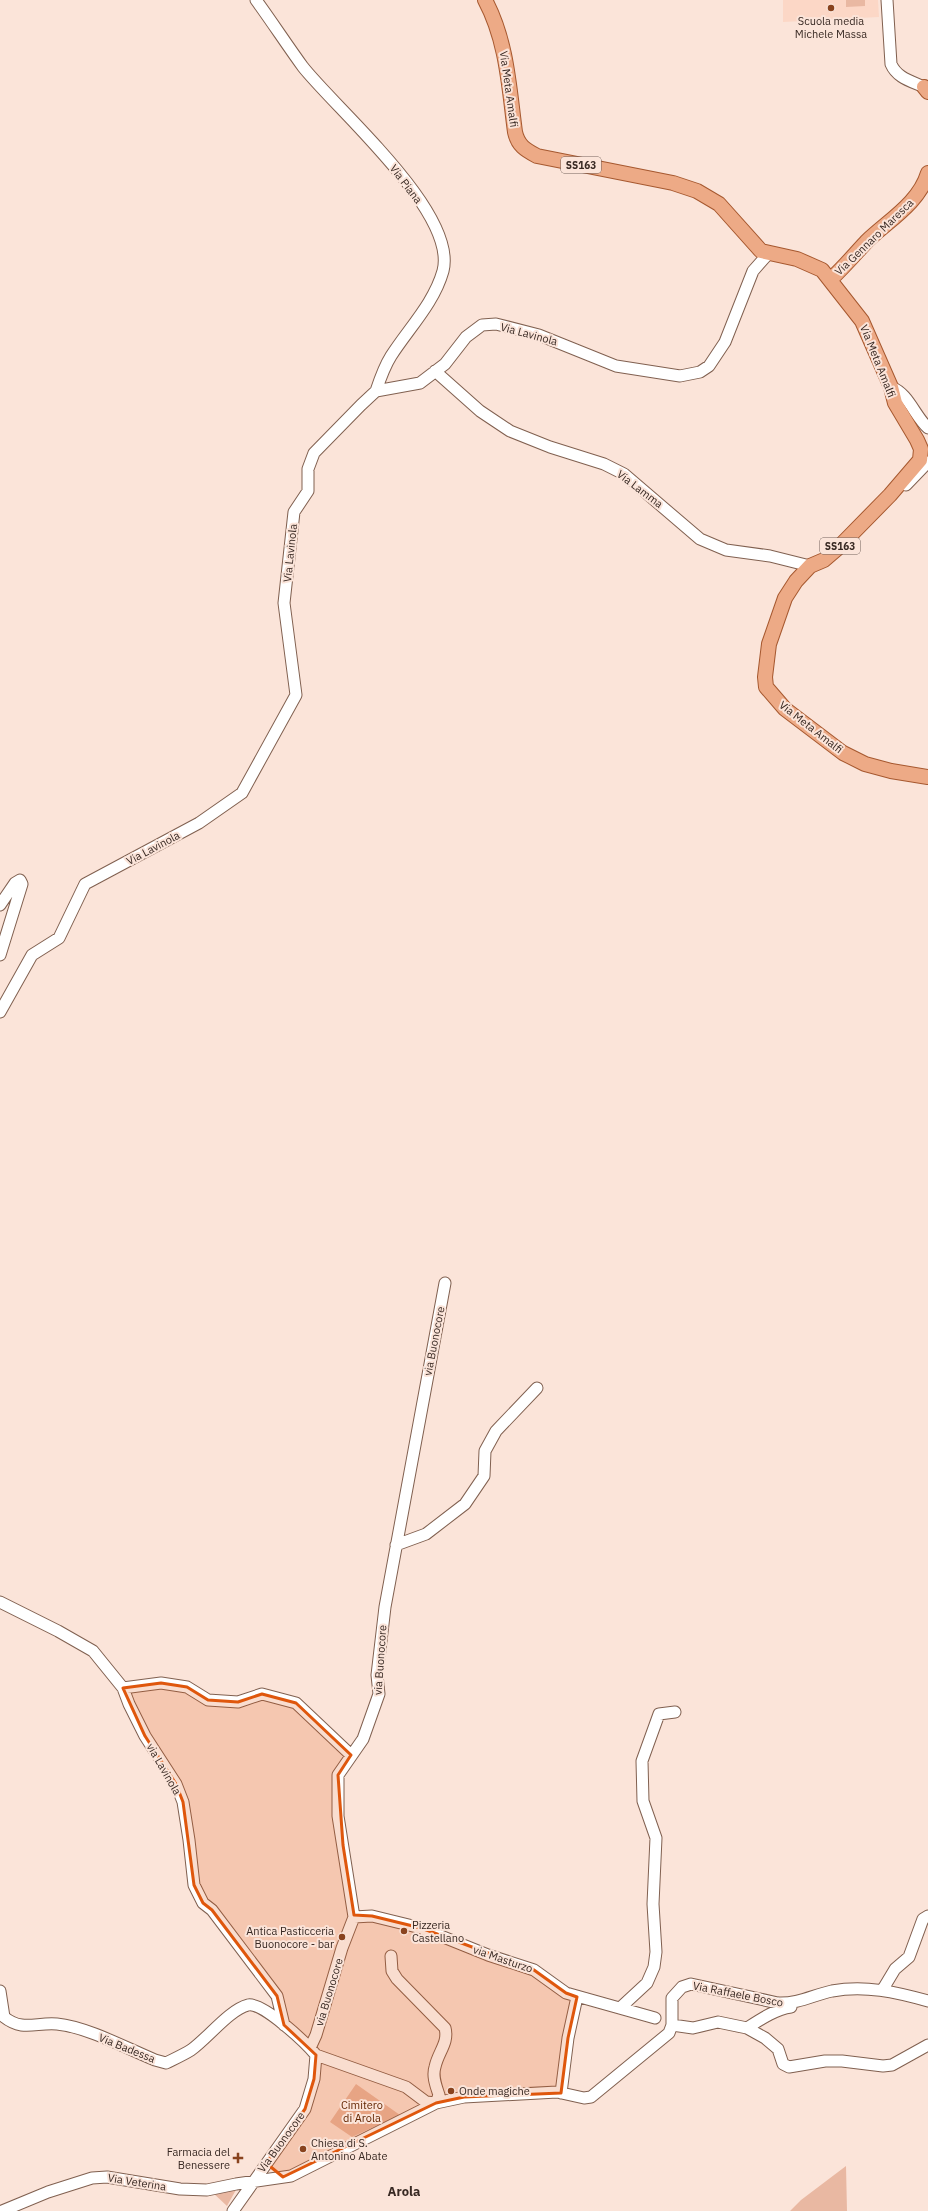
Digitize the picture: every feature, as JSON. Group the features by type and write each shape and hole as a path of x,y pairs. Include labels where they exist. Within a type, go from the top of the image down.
{"main road":[{"name":"Via Meta Amalfi","path":"485,0 492,14 504,52 514,132 523,149 537,156 673,183 698,191 719,204 736,222 754,245 768,254 797,259 815,266 831,279 869,333 884,376 891,387 895,403 917,440 921,454 920,460 894,490 838,548 824,560 810,566 803,572 785,598 769,644 765,677 766,687 785,709 843,753 865,764 891,771 928,777"},
{"name":"Via Gennaro Maresca","path":"831,279 876,233 913,200 925,182 928,173"}],"street":[{"name":"Via Piana","path":"256,0 304,67 377,146 415,193 440,233 445,257 439,283 432,299 391,357 376,392"},
{"path":"887,0 889,44 894,70 899,76 927,89"},
{"name":"Via Lavinola","path":"0,1012 32,955 60,938 85,884 199,823 242,793 296,695 284,603 294,512 308,490 308,469 314,453 376,392 420,383 445,364 466,337 482,325 496,324 561,342 577,351 616,366 680,376 695,374 708,366 725,342 753,271 768,254"},
{"name":"Via Lamma","path":"435,371 480,411 510,431 550,447 604,464 624,474 700,539 726,550 770,556 810,566"},
{"path":"891,387 905,395 912,410 928,428"},
{"path":"894,490 905,485 928,462"},
{"path":"0,905 15,883 20,880 22,884 0,955"},
{"name":"via Buonocore","path":"313,2051 316,2035 342,1948 354,1917 336,1790 338,1775 351,1754 364,1739 380,1694 377,1675 385,1608 445,1283"},
{"path":"396,1545 426,1534 465,1504 484,1476 485,1451 496,1431 537,1388"},
{"name":"via Lavinola","path":"0,1602 58,1631 93,1651 123,1688 129,1704 145,1736 176,1784 183,1802 194,1885 203,1904 212,1910 277,1996 284,2025"},
{"path":"123,1688 161,1683 187,1687 208,1700 238,1702 262,1694 296,1703 351,1754"},
{"path":"620,2008 647,1983 654,1967 656,1952 653,1904 656,1838 643,1801 642,1761 659,1714 675,1712"},
{"name":"via Masturzo","path":"354,1917 372,1916 421,1928 488,1955 534,1970 566,1993 655,2018"},
{"path":"883,1989 896,1969 908,1956 923,1919 928,1916"},
{"path":"391,1956 392,1971 397,1979 445,2028 447,2036 446,2042 440,2052 434,2068 434,2079 439,2095 436,2103"},
{"name":"Via Raffaele Bosco","path":"672,2025 672,1998 682,1987 691,1984 778,2003 792,2004 831,1991 853,1989 883,1989 928,2001"},
{"name":"Via Badessa","path":"0,1991 4,2017 11,2023 19,2026 56,2024 75,2027 155,2060 166,2063 191,2050 239,2008 250,2005 257,2005 284,2025 313,2051"},
{"path":"747,2028 773,2015 779,2009 795,2007 817,1999 831,1991"},
{"path":"561,2092 568,2038 577,1997"},
{"path":"233,2211 253,2182 291,2176 436,2103 464,2097 561,2092 584,2098 597,2094 663,2040 669,2033 672,2025 693,2028 718,2022 747,2028 765,2038 778,2049 783,2064 789,2067 825,2061 884,2066 892,2065 928,2045"},
{"path":"313,2051 406,2087 426,2102 436,2103"},
{"name":"Via Buonocore","path":"253,2182 305,2109 314,2079 313,2051"},
{"path":"266,2163 270,2170 283,2177"},
{"name":"Via Veterina","path":"2,2211 48,2192 92,2178 108,2177 173,2188 207,2190 253,2182"}],"highlighted area":[{"path":"161,1683 187,1687 208,1700 238,1702 262,1694 296,1703 351,1755 338,1775 343,1845 354,1915 372,1916 421,1928 534,1970 566,1993 577,1997 568,2038 561,2093 464,2097 436,2103 283,2177 266,2163 305,2109 314,2079 316,2055 284,2025 277,1996 212,1910 203,1903 194,1885 183,1802 176,1784 145,1736 123,1688"}],"shaded area":[{"name":"Scuola media Michele Massa","path":"783,0 878,0 879,17 783,22"}],"green space":[{"path":"846,0 865,0 865,6 846,7"},
{"name":"Cimitero di Arola","path":"356,2084 400,2115 352,2137 330,2122"},
{"path":"846,2166 847,2211 790,2211 801,2200"},
{"path":"237,2188 227,2206 211,2191"}],"place":[{"name":"Scuola media Michele Massa","path":"831,8"},
{"name":"Pizzeria Castellano","path":"404,1931"},
{"name":"Antica Pasticceria Buonocore - bar","path":"342,1937"},
{"name":"Onde magiche","path":"451,2091"},
{"name":"Chiesa di S. Antonino Abate","path":"303,2149"},
{"name":"Farmacia del Benessere","path":"238,2158"}],"district":[{"name":"Arola","path":"404,2191"}]}
